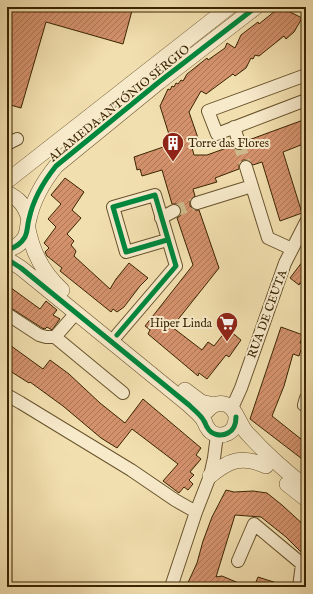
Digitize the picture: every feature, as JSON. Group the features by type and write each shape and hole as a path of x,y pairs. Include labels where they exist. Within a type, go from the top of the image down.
{"street":[{"name":"ALAMEDA ANTÓNIO SÉRGIO","path":"7,180 229,7"},
{"name":"ALAMEDA ANTÓNIO SÉRGIO","path":"7,250 19,244 25,238 28,224 40,190 47,177 56,166 159,82 256,7"},
{"path":"306,75 208,111 217,134 306,100"},
{"path":"234,127 239,143"},
{"path":"246,167 268,238 292,249"},
{"path":"197,203 252,186"},
{"path":"7,193 15,196 22,202 26,209 30,239 39,261 51,280 196,399 201,402 214,405 223,404 234,413 246,432 261,448 306,487"},
{"path":"117,335 176,266 167,240 155,195 113,207 126,252 167,240"},
{"path":"161,218 174,211"},
{"name":"RUA DE CEUTA","path":"234,413 241,388 285,263 306,222"},
{"path":"7,259 76,312 189,405 205,422 209,430 242,442 266,466 306,499"},
{"path":"55,337 76,312"},
{"path":"7,314 39,335 55,337 123,393"},
{"path":"7,395 131,470 175,500 196,512"},
{"path":"306,398 304,405 306,406"},
{"path":"205,422 206,412 214,405"},
{"path":"171,587 196,512 210,476 222,434 235,427 234,413"},
{"path":"210,476 224,464 232,462 251,460 266,466"},
{"path":"238,561 254,524 302,564 299,587"}],"building":[{"path":"7,7 133,7 123,44 46,22 21,108 7,104"},
{"path":"280,7 302,18 294,32 286,39 284,36 259,56 255,55 253,59 251,58 246,68 235,76 233,74 206,94 201,91 189,112 198,138 190,140 194,155 207,155 232,146 237,150 241,150 245,148 246,141 306,119 306,143 283,152 302,213 280,221 262,162 253,165 248,160 243,160 239,165 239,169 215,178 217,182 193,189 195,196 190,201 190,206 195,210 199,210 219,268 172,327 202,350 208,342 214,346 225,332 230,331 241,340 229,357 226,355 207,379 199,373 198,376 148,334 150,330 145,326 193,265 177,218 181,215 181,208 178,204 172,204 162,170 142,176 140,169 137,170 134,157 172,144 160,106 168,89 170,90 172,86 174,87 176,83 178,84 181,80 183,81 187,74 207,58 208,60 225,48 227,43 235,48 241,35 258,22 259,24"},
{"path":"65,178 84,192 72,210 81,218 67,234 74,241 71,245 76,251 74,256 110,289 129,263 148,278 124,307 117,312 113,309 111,312 60,271 62,268 47,256 45,252 49,248 44,243 56,227 48,219 61,204 51,195"},
{"path":"306,257 306,287 300,283 299,285 290,278"},
{"path":"7,285 40,309 46,301 57,310 53,315 60,319 52,330 47,327 45,329 42,328 11,308 7,307"},
{"path":"281,327 303,335 300,343 303,344 299,356 293,354 284,386 272,416 306,443 306,462 250,419"},
{"path":"7,343 43,369 50,360 69,374 100,403 125,423 143,399 201,448 196,455 201,459 190,472 194,475 189,480 193,484 188,490 184,487 179,493 163,481 178,464 132,429 117,448 101,438 63,406 30,382 29,383 7,369"},
{"path":"226,490 234,492 253,491 267,493 282,505 306,527 306,557 286,537 261,517 235,515 216,577 222,576 248,587 186,587 197,563 212,517"},
{"path":"258,577 283,585 283,587 254,587"}],"tunnel":[{"path":"239,143 246,167"},
{"path":"174,211 197,203"}],"cycle path":[{"path":"7,250 17,245 25,237 36,198 43,184 56,166 159,82 256,7"},
{"path":"117,335 176,266 155,195 113,207 126,252 167,240"},
{"path":"7,259 21,268 189,405 201,417 211,432 219,435 228,433 232,430 236,422 236,417"}],"place":[{"name":"Torre das Flores","path":"173,162"},
{"name":"Hiper Linda","path":"227,342"}]}
